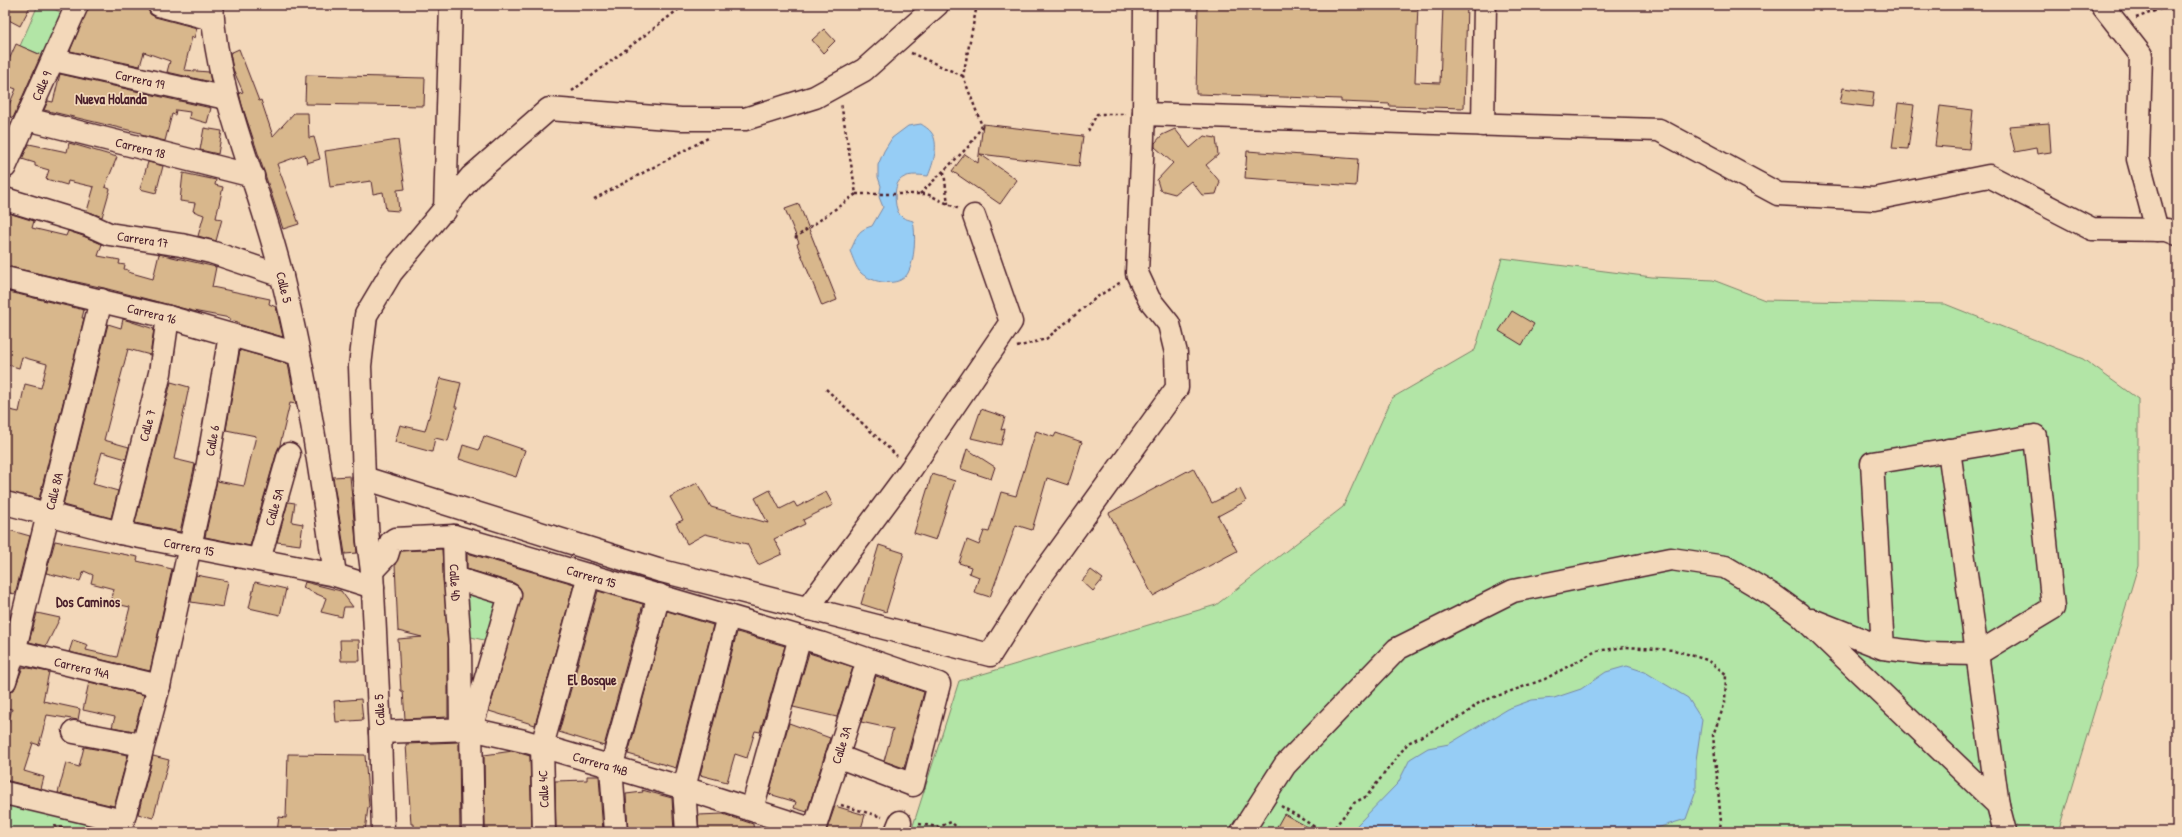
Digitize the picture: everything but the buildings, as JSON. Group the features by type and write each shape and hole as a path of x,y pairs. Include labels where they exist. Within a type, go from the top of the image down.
{"street":[{"name":"Calle 9","path":"5,167 78,5"},
{"path":"159,5 212,12"},
{"path":"445,211 451,5"},
{"path":"550,109 681,119 745,119 815,97 864,70 937,5"},
{"path":"364,478 658,570 990,655 1034,586 1177,388 1176,353 1169,324 1149,299 1137,273 1144,114 1145,5"},
{"path":"1483,124 1485,5"},
{"path":"1144,114 1659,130 1778,194 1874,199 1989,176 2092,229 2167,232 2138,160 2141,55 2102,5"},
{"name":"Calle 5","path":"212,12 226,98 253,176 282,276 321,472 335,575"},
{"name":"Carrera 19","path":"54,60 226,98"},
{"name":"Calle 5","path":"383,832 373,579 368,541 364,478 360,366 366,315 391,273 445,211 471,177 550,109"},
{"name":"Carrera 18","path":"27,119 253,176"},
{"name":"Carrera 17","path":"5,199 88,224 109,234 188,247 282,276"},
{"path":"807,609 911,469 1010,322 974,216"},
{"name":"Carrera 16","path":"5,278 168,317 298,354"},
{"name":"Calle 8A","path":"5,682 10,650 48,514 101,300"},
{"name":"Calle 7","path":"120,533 160,373 168,317"},
{"name":"Calle 6","path":"5,793 123,821 159,686 190,547 206,474 230,334"},
{"path":"1799,614 1883,648 1924,653 1977,654 2053,608 2036,436 1872,463 1883,648"},
{"path":"1949,450 1998,806 2005,832"},
{"name":"Calle 5A","path":"259,560 289,454"},
{"name":"Carrera 15","path":"5,503 120,533 335,575 373,579"},
{"path":"373,579 387,555 391,542 395,539 454,536"},
{"name":"Carrera 15","path":"454,536 800,637 939,684 913,785 837,756"},
{"name":"Calle 4D","path":"454,536 455,578 473,832"},
{"path":"1242,832 1285,765 1397,649 1513,591 1671,559 1725,567 1774,596 1799,614 1998,806"},
{"name":"Calle 4C","path":"544,832 542,746 589,575"},
{"name":"Calle 4D","path":"455,578 510,596 466,729"},
{"path":"616,832 611,768 659,595"},
{"path":"687,832 684,788 728,616"},
{"path":"760,818 800,637"},
{"name":"Carrera 14A","path":"10,650 159,686"},
{"name":"Calle 3A","path":"814,830 868,660"},
{"name":"Carrera 14B","path":"380,732 466,729 542,746 611,768 684,788 760,818 814,830"},
{"path":"74,732 142,746"}],"path":[{"path":"550,109 679,9 688,5"},
{"path":"920,194 969,146 982,126 963,76 977,5"},
{"path":"2117,26 2171,5"},
{"path":"890,46 922,57 963,76"},
{"path":"838,85 856,194"},
{"path":"1088,131 1097,114 1144,114"},
{"path":"594,199 710,137"},
{"path":"944,171 948,204"},
{"path":"795,238 856,194 927,194 974,216"},
{"path":"988,356 1046,338 1098,297 1137,273"},
{"path":"826,389 911,469"},
{"path":"1331,832 1354,803 1367,796 1408,743 1464,715 1480,702 1545,679 1596,651 1626,648 1674,650 1707,660 1726,674 1725,703 1713,734 1721,822 1719,832"},
{"path":"1265,797 1323,832"}],"green space":[{"path":"38,5 46,5 66,15 47,57 20,46"},
{"path":"1502,258 1652,277 1713,280 1765,300 1945,304 2083,359 2138,399 2138,566 2058,832 911,832 959,681 1216,605 1343,507 1392,398 1475,350"},
{"path":"464,587 506,598 492,642 467,636"},
{"path":"5,799 151,832 5,832"}],"water":[{"path":"921,124 930,131 935,142 934,160 930,171 928,176 912,175 902,178 897,184 895,194 899,214 903,218 913,221 915,240 910,268 904,278 899,281 886,282 872,279 859,271 850,251 860,232 872,226 883,207 879,197 881,186 878,177 878,165 884,151 892,138 908,126"},
{"path":"1627,666 1645,672 1688,698 1702,720 1696,760 1696,791 1686,819 1650,830 1631,832 1352,832 1398,783 1410,759 1428,748 1449,744 1507,709 1532,700 1554,698 1581,689 1606,672"}],"district":[{"name":"Nueva Holanda","path":"111,99"},
{"name":"Dos Caminos","path":"88,602"},
{"name":"El Bosque","path":"592,680"}]}
